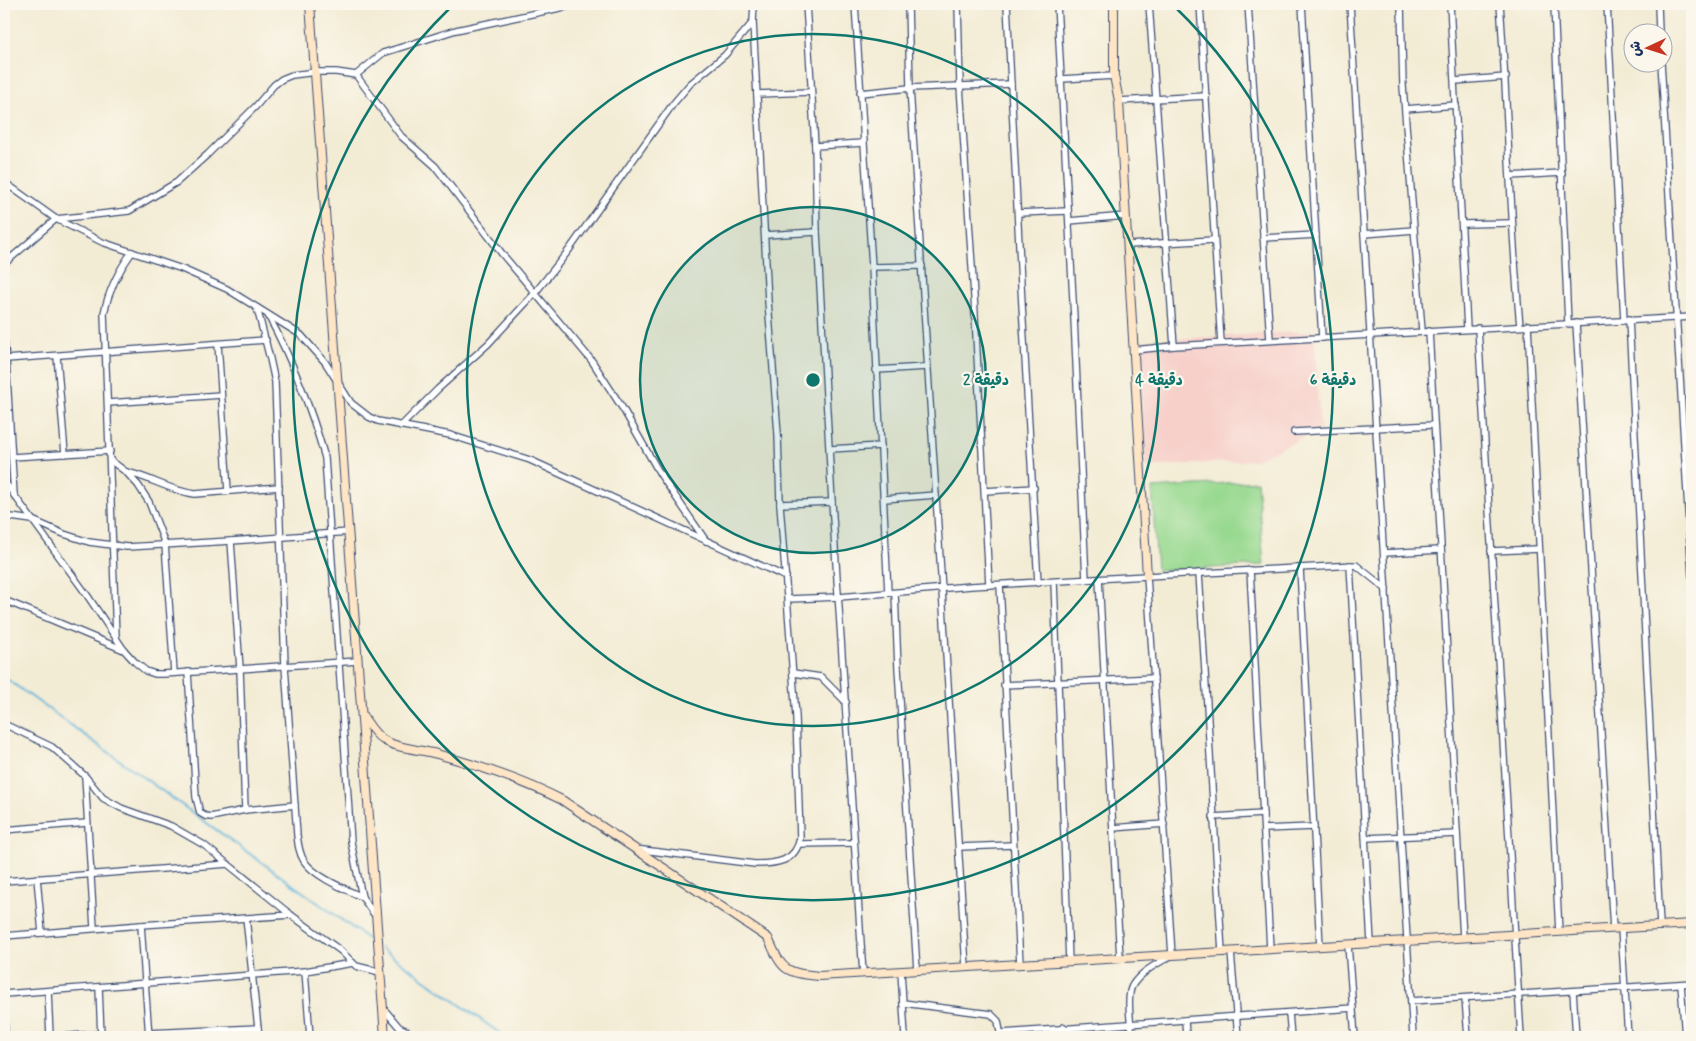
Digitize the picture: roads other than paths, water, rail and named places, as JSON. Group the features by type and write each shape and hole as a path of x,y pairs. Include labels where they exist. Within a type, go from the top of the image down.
{"street":[{"path":"310,4 385,1037"},
{"path":"356,75 383,53 456,30 579,4"},
{"path":"634,848 755,864 775,864 785,860 798,848 799,844 800,817 793,673 780,504 778,434 753,22 754,4"},
{"path":"806,4 815,146 832,502 863,974"},
{"path":"855,4 872,267 884,499 898,668 917,970"},
{"path":"908,4 910,88 966,967"},
{"path":"958,4 960,86 990,585"},
{"path":"1007,4 1038,583"},
{"path":"1057,4 1086,580"},
{"path":"1114,4 1114,76 1119,101 1172,955"},
{"path":"1149,4 1174,346"},
{"path":"1200,4 1222,343"},
{"path":"1248,4 1270,340"},
{"path":"1302,4 1322,338"},
{"path":"1350,4 1414,1037"},
{"path":"1401,4 1403,86 1422,332"},
{"path":"1450,4 1467,329"},
{"path":"1500,4 1506,77 1512,223 1520,326"},
{"path":"1554,4 1568,323"},
{"path":"1607,4 1660,926"},
{"path":"1658,4 1659,22"},
{"path":"401,426 438,389 488,344 535,293 569,250 672,104 690,84 725,55 753,22"},
{"path":"4,264 56,219 129,211 183,176 208,154 282,79 292,75 316,72 356,75 401,136 435,166 503,255 592,361 623,408 660,474 706,541"},
{"path":"1662,72 1692,576"},
{"path":"1061,79 1114,76"},
{"path":"1455,81 1506,77"},
{"path":"860,93 910,88 1011,84"},
{"path":"757,94 811,92"},
{"path":"1119,101 1206,96"},
{"path":"1405,109 1456,105"},
{"path":"815,146 863,143"},
{"path":"1510,176 1562,173"},
{"path":"4,182 56,219 102,242 182,269 227,289 268,314 301,335 313,347 351,404 378,420 450,435 530,460 786,578"},
{"path":"1018,213 1068,211"},
{"path":"1069,221 1126,216"},
{"path":"1463,224 1512,223"},
{"path":"1364,234 1414,230"},
{"path":"765,235 818,232"},
{"path":"1263,238 1316,235"},
{"path":"1128,245 1214,240"},
{"path":"116,637 104,314 108,294 120,268 132,252"},
{"path":"872,267 922,266"},
{"path":"257,308 275,382 285,666 299,852 304,862 314,871 362,898 376,917"},
{"path":"268,314 286,349 309,406 320,441 326,473 351,842 362,898"},
{"path":"1134,350 1270,340 1692,316"},
{"path":"1576,322 1617,929 1625,988 1628,1037"},
{"path":"1528,325 1559,932"},
{"path":"1478,328 1513,935 1521,1037"},
{"path":"1429,331 1463,938"},
{"path":"6,359 266,340"},
{"path":"4,341 14,495"},
{"path":"218,344 228,491"},
{"path":"57,356 65,454"},
{"path":"876,370 927,367"},
{"path":"108,403 221,395"},
{"path":"1294,432 1434,425"},
{"path":"830,449 881,446"},
{"path":"12,457 110,451"},
{"path":"110,460 126,472 149,502 165,544 174,673"},
{"path":"126,472 138,474 182,492 195,494 279,487"},
{"path":"4,481 124,650 146,671 155,674 358,661"},
{"path":"985,491 1034,488"},
{"path":"884,499 936,495"},
{"path":"780,504 832,502"},
{"path":"4,516 32,520 64,534 89,542 112,546 231,541 349,532"},
{"path":"231,541 240,669 244,810"},
{"path":"1491,551 1539,549"},
{"path":"1384,553 1441,550"},
{"path":"788,598 839,597 990,585 1350,565 1356,565 1386,589"},
{"path":"1350,565 1371,943"},
{"path":"1300,568 1320,946"},
{"path":"1250,570 1270,949"},
{"path":"1198,573 1222,952"},
{"path":"1099,580 1120,958"},
{"path":"1054,582 1069,961"},
{"path":"1000,585 1020,964"},
{"path":"4,600 124,650"},
{"path":"188,672 197,806 200,813 205,816 211,816 244,810 295,805"},
{"path":"793,673 821,677 846,702"},
{"path":"1004,685 1154,678"},
{"path":"362,715 381,739 443,756 536,787 562,800 768,938 780,964 794,973 819,976 863,974 1692,924"},
{"path":"4,724 52,747 84,776 103,798 121,808 171,826 204,845 292,915 341,951 353,963 360,967 380,972"},
{"path":"84,776 94,928"},
{"path":"1213,817 1263,814"},
{"path":"4,830 87,823"},
{"path":"1113,828 1164,824"},
{"path":"1264,829 1314,827"},
{"path":"1366,838 1457,834"},
{"path":"799,844 854,842"},
{"path":"958,847 1013,845"},
{"path":"4,881 228,864"},
{"path":"37,878 42,933"},
{"path":"4,936 292,915"},
{"path":"246,918 259,1037"},
{"path":"141,925 149,1035 210,1034 258,1028"},
{"path":"1348,945 1355,1037"},
{"path":"1231,952 1238,1037"},
{"path":"1132,1037 1130,1002 1132,987 1143,974 1172,955"},
{"path":"4,994 305,971 353,963"},
{"path":"305,971 310,1037"},
{"path":"901,971 906,1037"},
{"path":"1411,1001 1692,983"},
{"path":"1681,984 1685,1037"},
{"path":"56,1037 101,1036 99,987"},
{"path":"48,990 50,1037"},
{"path":"1573,991 1576,1037"},
{"path":"1465,998 1468,1037"},
{"path":"903,1003 991,1014 998,1021 1002,1035 1065,1028 1353,1008"},
{"path":"383,1008 399,1027 419,1037"},
{"path":"4,1013 5,1037"},
{"path":"1290,1013 1291,1037"},
{"path":"1185,1020 1186,1037"},
{"path":"1065,1028 1065,1037"}],"waterway":[{"path":"4,677 375,944"},
{"path":"381,948 505,1037"}]}
